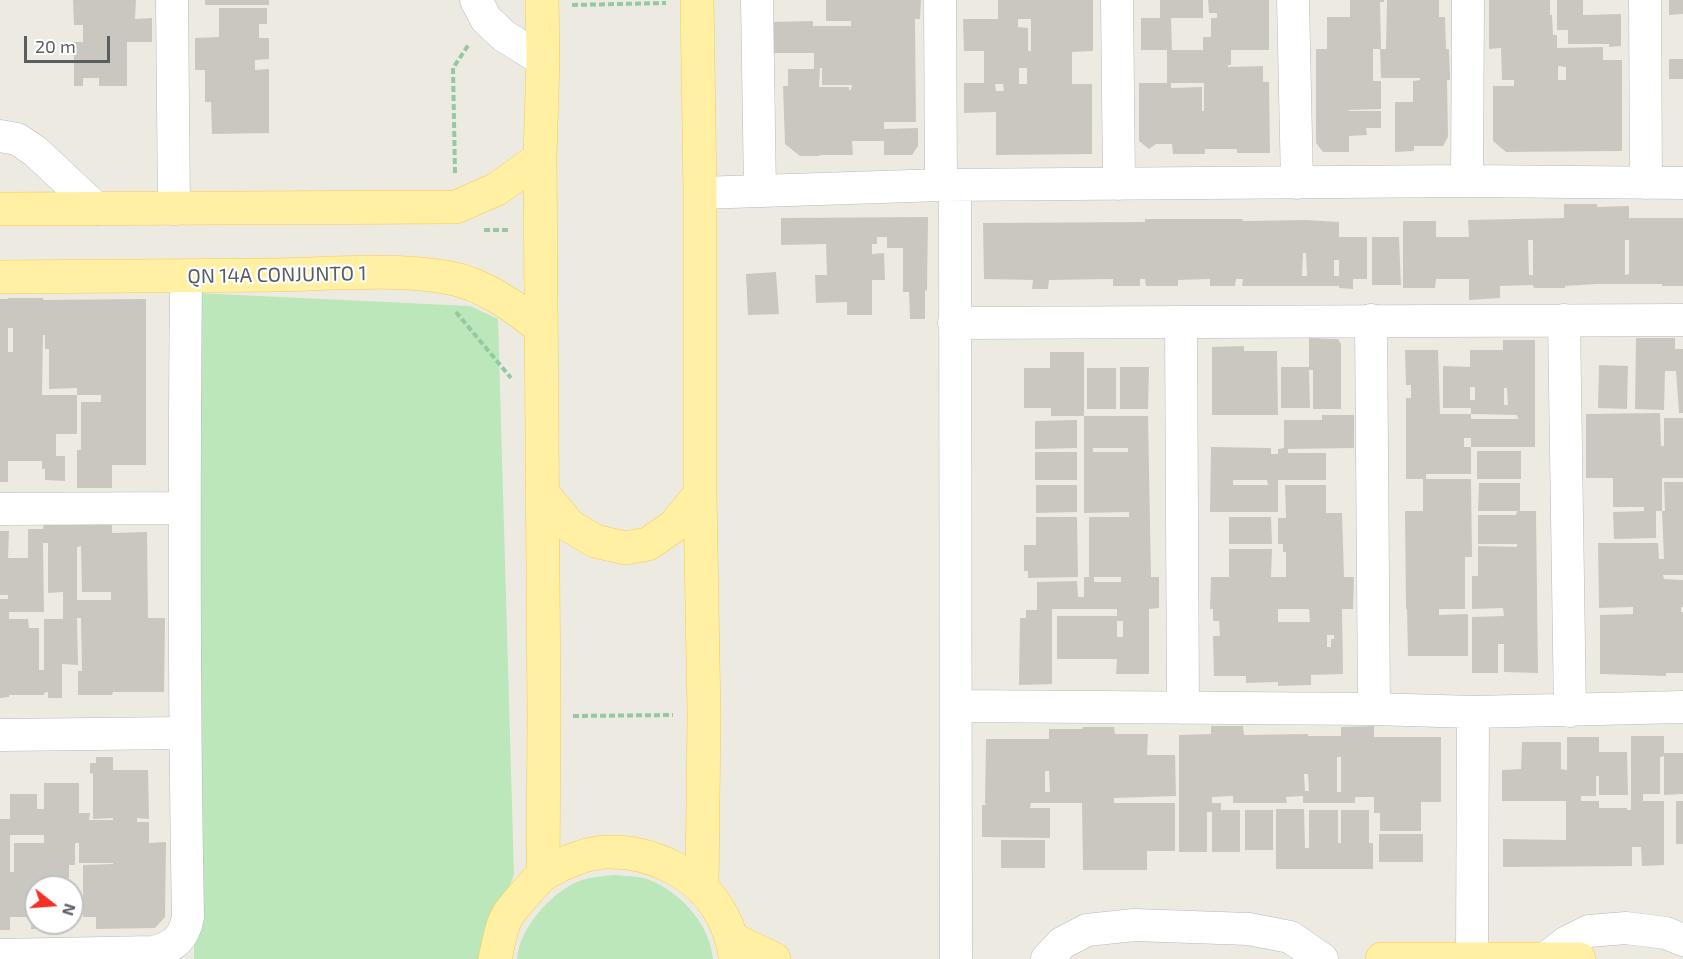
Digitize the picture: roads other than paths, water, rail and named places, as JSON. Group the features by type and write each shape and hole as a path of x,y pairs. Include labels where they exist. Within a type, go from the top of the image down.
{"main road":[{"path":"697,1 700,193 700,494 704,715 702,888"},
{"path":"542,3 540,158 543,875"},
{"path":"0,209 456,207 498,189 540,158"},
{"name":"QN 14A CONJUNTO 1","path":"0,277 405,273 452,278 488,291 517,309 541,328"},
{"path":"542,493 570,526 595,541 625,548 648,544 674,526 700,494"},
{"path":"495,959 507,917 543,875 573,859 607,852 642,855 674,867 702,888 720,911 734,949 774,959"},
{"path":"1382,959 1580,959"}],"street":[{"path":"172,0 174,209"},
{"path":"757,0 760,191"},
{"path":"940,0 954,323 956,959"},
{"path":"1117,0 1119,184"},
{"path":"1293,0 1297,183"},
{"path":"1467,181 1468,0"},
{"path":"1645,0 1646,183"},
{"path":"481,9 504,36 543,60"},
{"path":"0,136 17,139 35,151 97,209"},
{"path":"700,193 948,185 1467,181 1683,183"},
{"path":"0,955 154,952 169,948 180,938 186,927 188,916 184,508 186,276"},
{"path":"954,323 1181,324 1371,320 1683,320"},
{"path":"1371,320 1374,709"},
{"path":"1564,320 1570,711"},
{"path":"1181,324 1183,708"},
{"path":"0,509 184,508"},
{"path":"956,706 1374,709 1473,712 1683,707"},
{"path":"1472,958 1473,712"},
{"path":"0,735 185,733"},
{"path":"1047,959 1062,943 1087,930 1134,925 1249,929 1290,937 1322,959"},
{"path":"1545,959 1567,942 1588,931 1626,928 1666,933 1683,940"}]}
